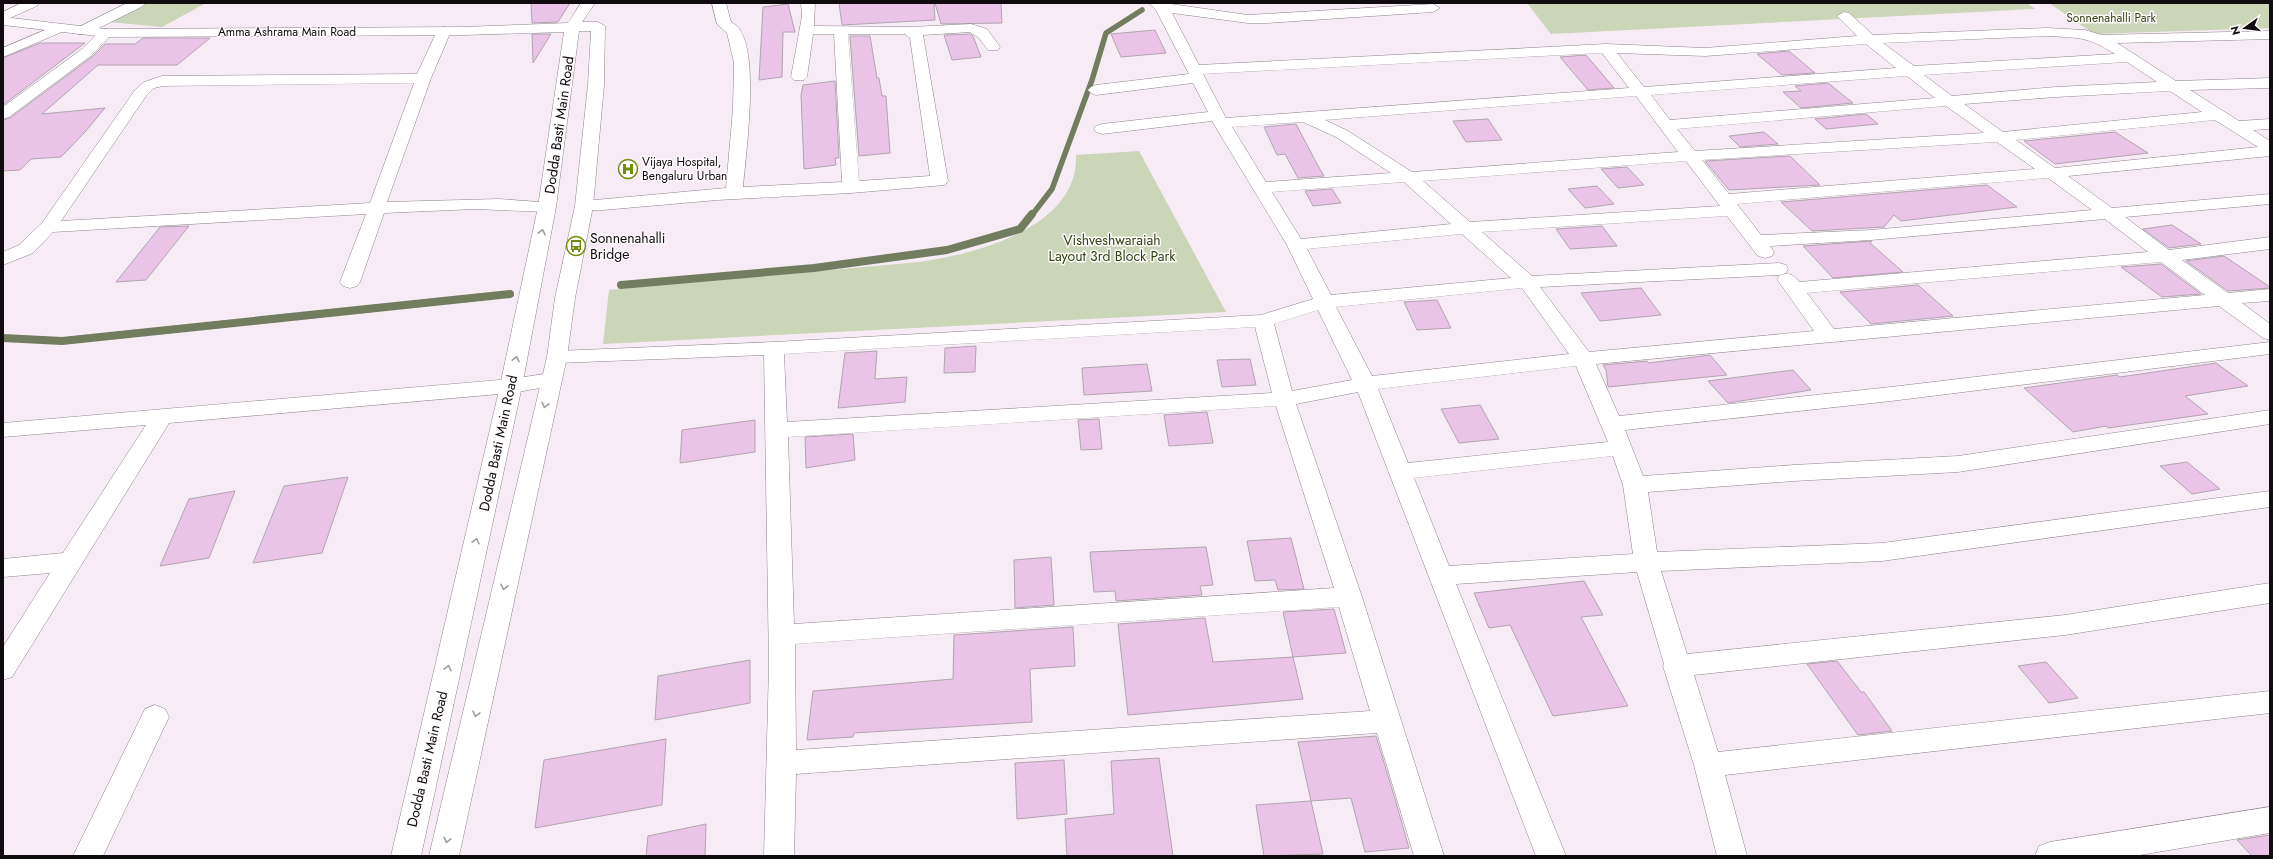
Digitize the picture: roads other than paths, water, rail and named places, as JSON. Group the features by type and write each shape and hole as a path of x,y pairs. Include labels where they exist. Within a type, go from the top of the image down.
{"street":[{"path":"3,17 32,3"},
{"path":"82,31 138,3"},
{"path":"719,3 724,24 733,30 742,62 734,193"},
{"path":"799,78 809,16 808,3"},
{"path":"572,27 598,26 586,5"},
{"name":"Dodda Basti Main Road","path":"406,856 511,386 547,207 572,27 586,5"},
{"path":"1164,5 1248,19 1433,8"},
{"path":"1164,5 1195,74 1219,119 1296,245 1365,384 1551,856"},
{"path":"1844,16 1869,39 1950,102 2051,172 2270,334"},
{"name":"Amma Ashrama Main Road","path":"3,21 106,33 444,31 572,27"},
{"name":"Dodda Basti Main Road","path":"554,369 565,298 584,206 596,85 598,26"},
{"path":"3,53 59,28"},
{"path":"807,30 911,31 975,29 983,32 993,47"},
{"path":"838,30 842,34 851,188"},
{"path":"350,282 423,78 444,31"},
{"path":"584,206 628,204 734,193 851,188 939,181 918,37 911,31"},
{"path":"1096,90 1195,74 1606,48 1705,52 1869,39 2069,32 2085,34 2101,40 2270,150"},
{"path":"3,114 87,52 106,33"},
{"path":"2101,40 2270,34"},
{"path":"1606,48 1779,269 1828,336"},
{"path":"1102,129 1219,119 1307,117 1911,71 2128,58"},
{"path":"3,260 26,248 48,227 140,92 149,85 162,81 423,78"},
{"path":"1666,125 2056,92 2270,83"},
{"path":"1261,188 1690,156 2001,137 2216,115"},
{"path":"1307,117 1342,134 1407,176 1467,228 1526,282 1583,359 1612,424 1636,485 1646,562 1676,666 1708,765 1732,856"},
{"path":"2234,126 2270,124"},
{"path":"1296,245 1728,205 2270,150"},
{"path":"1756,241 1871,235 2270,199"},
{"path":"48,227 216,216 377,208 484,204 547,207"},
{"path":"1793,288 2166,256 2270,243"},
{"path":"3,430 511,386 554,369 774,348 1263,321 1324,302 1526,282 1779,269"},
{"path":"777,430 1284,400 1365,384 1583,359 2270,295"},
{"path":"1263,321 1284,400 1349,597 1429,856"},
{"path":"774,348 782,635 783,764 779,856"},
{"path":"1612,424 1890,394 2270,348"},
{"path":"444,856 554,369"},
{"path":"3,669 162,416"},
{"path":"1636,485 1794,473 1958,464 2270,417"},
{"path":"1400,472 1621,448"},
{"path":"1441,576 1646,562 1882,552 2270,499"},
{"path":"3,568 71,562"},
{"path":"1676,666 2065,625 2270,593"},
{"path":"782,635 1349,597"},
{"path":"1708,765 2270,702"},
{"path":"88,856 155,717"},
{"path":"783,764 1388,721"},
{"path":"2050,856 2270,820"}],"waterway":[{"path":"1032,215 1052,189 1092,80 1106,33 1142,10"},
{"path":"621,285 814,268 947,250 1020,229 1032,214"},
{"path":"3,338 62,341 510,294"}],"place":[{"name":"Vijaya Hospital, Bengaluru Urban","path":"628,169"},
{"name":"Sonnenahalli Bridge","path":"576,246"}],"park label":[{"name":"Sonnenahalli Park","path":"2111,18"},
{"name":"Vishveshwaraiah Layout 3rd Block Park","path":"1112,248"}]}
